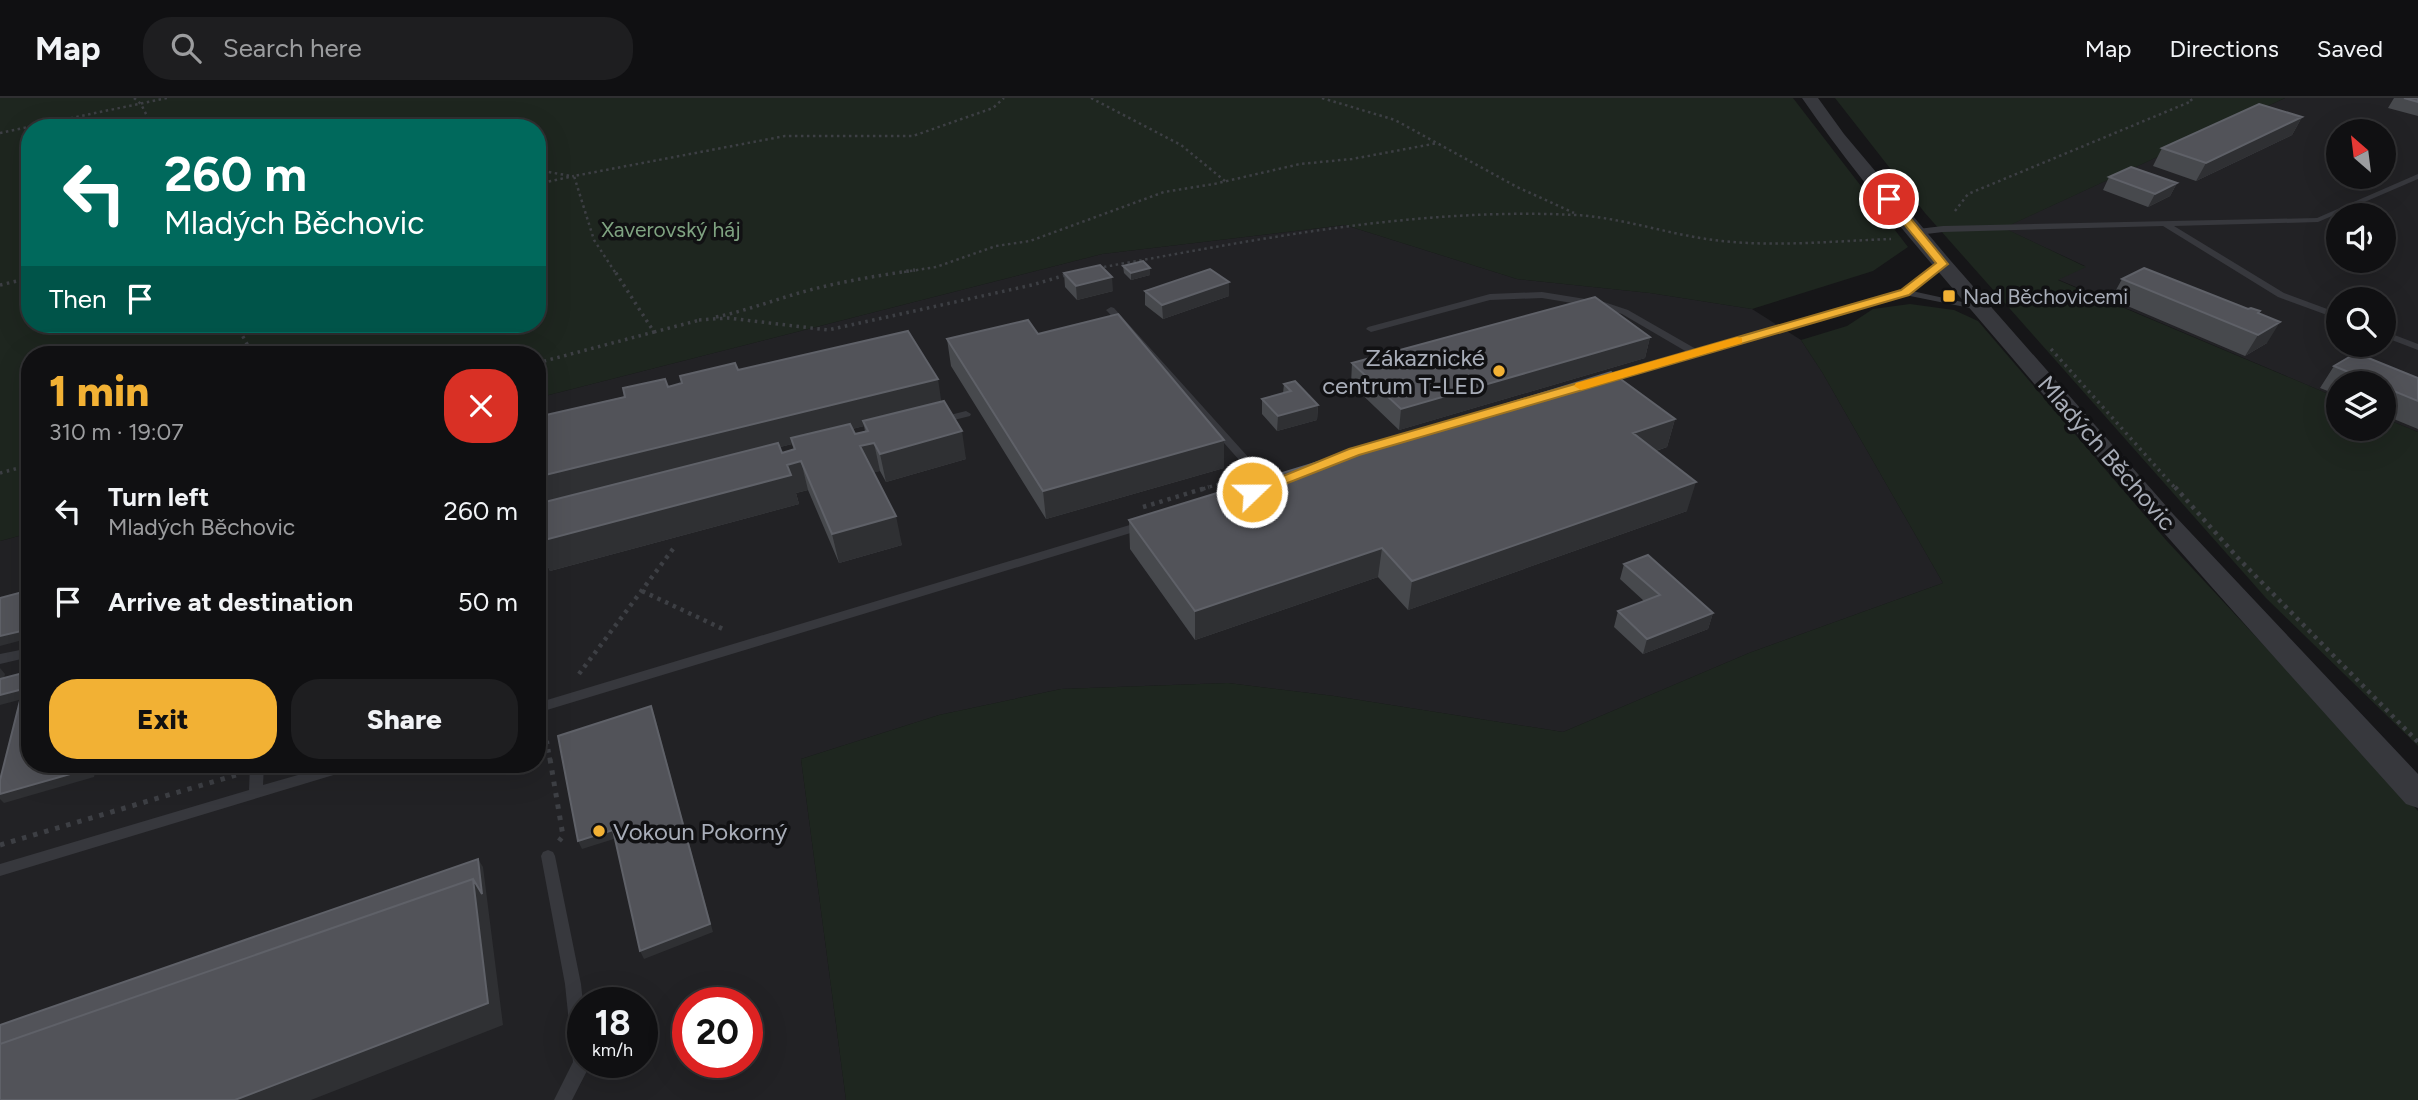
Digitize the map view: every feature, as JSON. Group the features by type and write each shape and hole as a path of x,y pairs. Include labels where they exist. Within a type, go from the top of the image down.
{"street":[{"name":"Mladých Běchovic","path":"1810,98 1845,147 1930,231 1943,264 2198,558 2418,795"}],"lane":[{"path":"1930,231 2318,220 2418,176"},
{"path":"2165,224 2281,295 2326,312"},
{"path":"1590,383 1905,292 1943,264"},
{"path":"1905,292 1982,309"},
{"path":"1371,329 1490,297 1542,295 1604,305 1625,312 1695,353"},
{"path":"1111,310 1245,460 1252,492"},
{"path":"2396,339 2418,347"},
{"path":"926,424 966,414"},
{"path":"1238,496 1264,487"},
{"path":"546,705 1158,520"},
{"path":"0,659 21,654"},
{"path":"256,793 257,773"},
{"path":"0,870 323,773"},
{"path":"548,856 573,984 582,1063 563,1100"}],"path":[{"path":"134,98 141,104 148,119"},
{"path":"68,119 167,98"},
{"path":"546,182 785,136 913,136 993,108 1004,98"},
{"path":"1091,98 1181,145 1225,181"},
{"path":"1322,98 1395,120 1517,187 1578,215"},
{"path":"1091,269 1298,232 1453,217 1578,215 1721,241 1756,243 1907,239 1930,231 1968,194 2192,101 2190,98"},
{"path":"0,133 21,129"},
{"path":"546,361 654,331 751,310 799,293 852,280 936,267 996,246 1030,241 1164,192 1265,171 1438,143"},
{"path":"546,171 574,176"},
{"path":"574,176 594,240 654,331"},
{"path":"699,320 728,318 828,330 1032,285 1078,271"},
{"path":"0,285 21,280"},
{"path":"2046,344 2238,558 2418,742"},
{"path":"0,474 21,468"},
{"path":"556,702 676,545"},
{"path":"642,591 725,630"},
{"path":"546,732 563,836 548,856"},
{"path":"0,845 237,773"}],"shaded area":[{"path":"2285,98 2418,98 2418,432 2396,423 2396,371 2326,371 2326,393 2057,279 2085,266 2003,228"},
{"path":"1345,225 1517,279 1650,293 1752,309 1801,340 1943,583 1749,653 1563,732 1334,696 1228,683 1061,689 939,715 801,759 846,1100 0,1100 0,541 21,535 21,773 546,773 546,396 1102,254"}],"green space":[{"name":"Xaverovský háj","path":"0,98 1793,98 1908,247 1873,271 1752,309 1650,293 1517,279 1345,225 1102,254 546,396 546,346 21,346 21,535 0,541"},
{"path":"1835,98 2285,98 2004,228 2086,267 2058,280 2326,393 2326,441 2396,441 2396,423 2418,432 2418,746 2266,598 1925,213"},
{"path":"1910,304 1954,310 1978,321 2166,540 2418,811 2418,1100 846,1100 801,759 939,715 1061,689 1228,683 1334,696 1563,732 1749,653 1943,583 1801,340 1847,326 1873,309"}],"building":[{"path":"2259,104 2302,117 2206,163 2162,148"},
{"path":"2131,167 2177,183 2155,194 2109,177"},
{"path":"1143,261 1150,268 1131,273 1123,266"},
{"path":"1100,265 1112,277 1076,286 1064,273"},
{"path":"2144,268 2248,309 2260,311 2258,313 2280,322 2258,335 2122,279"},
{"path":"1210,269 1229,282 1162,305 1145,291"},
{"path":"1595,297 1650,337 1401,409 1352,363"},
{"path":"1118,314 1224,440 1043,491 947,339 1028,320 1038,334"},
{"path":"908,331 938,379 546,475 546,415 625,397 623,388 665,379 668,387 682,383 680,376 735,363 738,370"},
{"path":"2349,357 2366,357 2418,378 2418,401 2396,392 2396,371 2346,371 2334,366"},
{"path":"1611,372 1675,419 1633,433 1696,482 1412,581 1382,548 1195,611 1129,520"},
{"path":"1295,381 1318,405 1278,416 1262,399 1291,391 1284,384"},
{"path":"944,401 962,431 880,454 874,443 860,446 896,516 832,534 801,461 787,465 791,475 546,540 546,502 778,443 782,453 795,449 791,438 850,424 855,434 868,431 863,421"},
{"path":"1648,555 1713,613 1647,639 1618,611 1660,595 1624,564"},
{"path":"21,592 21,631 0,636 0,598"},
{"path":"21,674 21,690 0,695 0,679"},
{"path":"21,697 21,773 74,773 0,794 0,780"},
{"path":"651,706 710,924 640,951 613,830 578,841 558,736"},
{"path":"478,859 482,894 473,879 0,1044 0,1025"},
{"path":"473,879 488,1003 235,1100 0,1100 0,1044"}],"slow traffic":[{"path":"1581,386 1737,340"}],"place":[{"name":"Nad Běchovicemi","path":"1949,296"},
{"name":"Zákaznické centrum T-LED","path":"1499,371"},
{"name":"Vokoun Pokorný","path":"599,831"}],"route":[{"path":"1252,492 1354,452 1905,292 1943,264 1889,199"}]}
